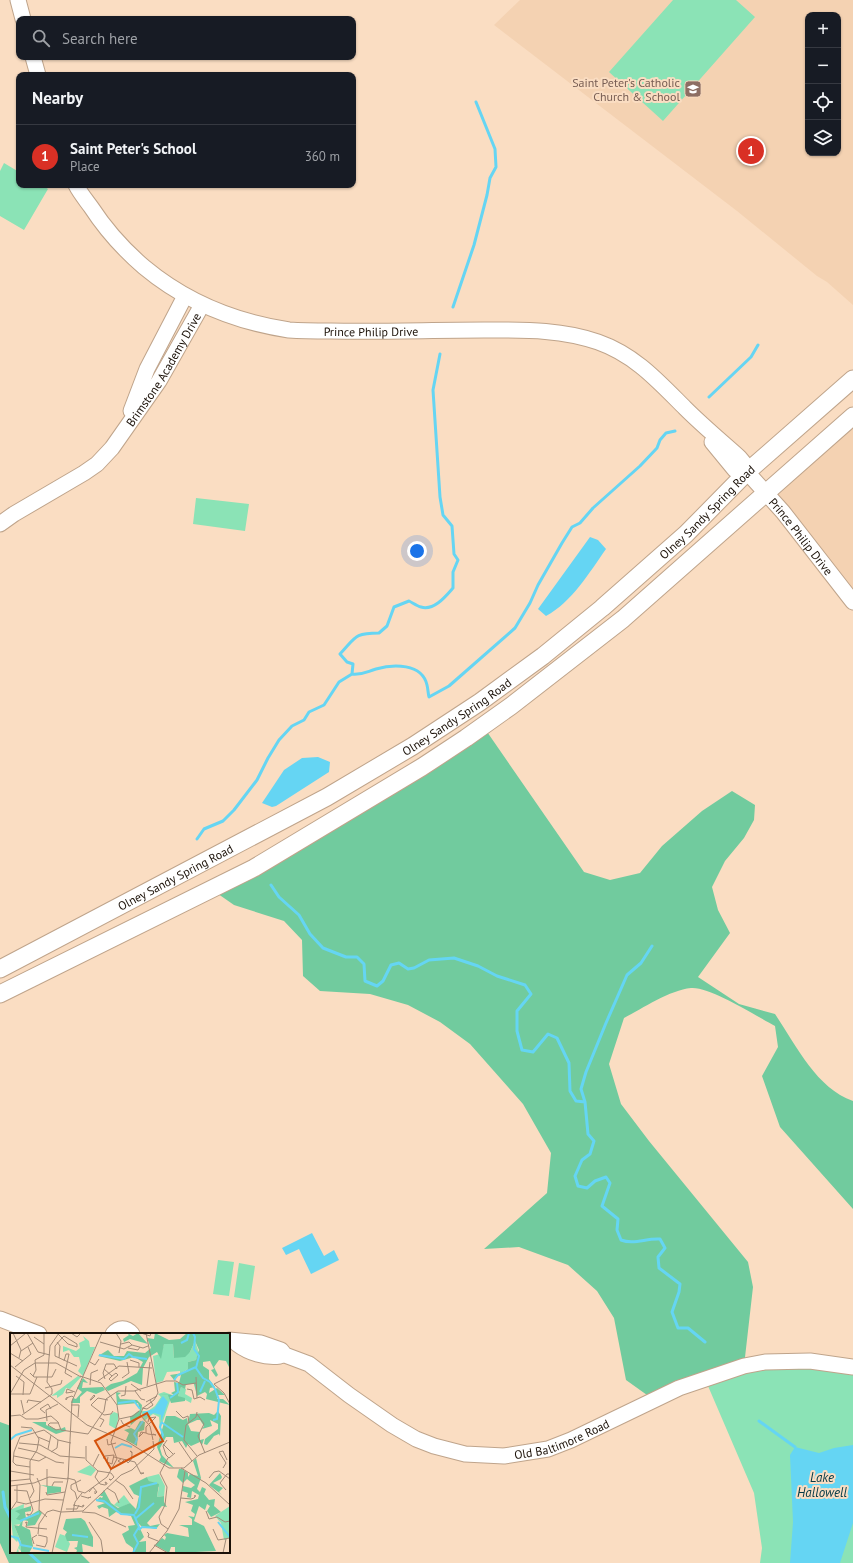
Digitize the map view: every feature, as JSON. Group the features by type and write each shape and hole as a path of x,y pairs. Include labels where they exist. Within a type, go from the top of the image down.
{"main road":[{"name":"Olney Sandy Spring Road","path":"0,969 327,797 413,746 480,702 543,656 602,608 686,534 748,472 853,379"},
{"name":"Olney Sandy Spring Road","path":"0,994 254,868 445,752 511,706 623,619 853,416"}],"street":[{"path":"18,0 22,16"},
{"path":"34,60 37,72"},
{"name":"Prince Philip Drive","path":"78,188 105,228 129,255 185,296 202,305 237,318 290,330 355,332 526,330 568,333 599,342 628,357 658,379 692,415 722,456 736,470 748,472 783,512 853,602"},
{"name":"Brimstone Academy Drive","path":"123,432 147,369 185,296"},
{"name":"Brimstone Academy Drive","path":"0,524 14,514 80,476 97,464 112,448 159,381 202,305"},
{"path":"0,1319 36,1333"},
{"path":"114,1333 118,1329 122,1328 129,1330 131,1333"},
{"name":"Old Baltimore Road","path":"231,1340 246,1351 273,1357 285,1355 310,1364 355,1399 392,1425 416,1439 434,1446 465,1454 504,1456 548,1449 571,1440 679,1388 744,1366 765,1362 810,1361 853,1367"}],"shaded area":[{"name":"Saint Peter's Catholic Church & School","path":"520,0 853,0 853,305 827,282 817,276 737,211 494,25"},
{"path":"853,416 853,602 766,493"}],"green space":[{"path":"673,0 736,0 755,17 663,121 609,72"},
{"path":"4,163 16,170 16,188 48,189 24,230 0,216 0,171"},
{"path":"196,498 249,504 245,531 193,524"},
{"path":"483,726 584,872 610,880 640,873 662,846 702,811 732,791 755,805 754,820 744,838 725,861 712,887 718,910 730,933 698,977 739,1004 775,1014 799,1052 818,1076 840,1095 853,1101 853,1209 780,1127 762,1076 778,1047 775,1026 746,1009 721,997 699,989 691,988 674,992 624,1018 609,1064 621,1104 649,1141 748,1262 753,1287 744,1366 654,1400 626,1380 614,1318 597,1291 568,1265 519,1247 484,1249 547,1193 551,1153 523,1104 470,1044 440,1022 408,1005 370,994 320,991 303,976 302,940 284,921 234,905 211,889"},
{"path":"218,1260 234,1262 229,1296 213,1294"},
{"path":"239,1263 255,1266 250,1300 234,1297"},
{"path":"744,1366 853,1367 853,1563 760,1563 762,1548 754,1493 705,1379"},
{"path":"0,1422 10,1426 10,1553 80,1553 90,1563 9,1563 0,1543"}],"water":[{"path":"590,537 598,540 606,549 572,595 546,616 538,609"},
{"path":"318,757 330,762 329,772 276,806 272,807 262,803 284,770 302,758"},
{"path":"312,1233 324,1256 334,1250 339,1260 311,1274 299,1249 286,1255 282,1248"},
{"name":"Lake Hallowell","path":"853,1445 853,1523 840,1563 790,1563 793,1522 790,1455 795,1447 819,1453 834,1448"}],"waterway":[{"path":"453,307 474,245 490,178 496,167 495,149 476,102"},
{"path":"709,397 751,357 758,345"},
{"path":"197,839 204,829 223,821 234,810 257,780 279,740 292,726 304,720 309,712 324,705 339,682 352,674 353,664 347,662 340,654 356,637 365,634 379,633 387,626 394,607 409,601 421,607 430,607 439,602 453,588 453,572 458,560 454,554 452,526 443,515 440,497 433,390 440,354"},
{"path":"352,674 362,674 383,667 398,666 413,669 419,673 424,678 427,685 429,697 449,686 515,628 572,527 580,523 593,508 640,466 657,448 660,440 666,433 675,431"},
{"path":"271,885 279,897 299,915 310,934 323,948 346,957 357,957 364,964 365,981 377,986 383,981 391,965 399,963 408,969 414,968 429,960 454,958 478,966 497,976 525,985 531,994 517,1011 517,1031 522,1050 533,1052 548,1034 557,1038 569,1063 570,1091 576,1101 585,1102 588,1134 594,1141 590,1154 582,1160 575,1176 578,1186 587,1188 595,1181 606,1177 610,1183 602,1206 618,1219 617,1230 621,1240 635,1242 660,1239 665,1248 658,1257 659,1268 680,1284 679,1292 672,1312 678,1328 688,1328 705,1342"},
{"path":"585,1102 581,1089 586,1072 606,1023 627,975 641,963 652,946"},
{"path":"759,1421 795,1447"},
{"path":"3,1492 5,1507 10,1517"},
{"path":"29,1553 40,1563"}],"place":[{"name":"Saint Peter's Catholic Church & School","path":"693,89"},
{"name":"Saint Peter's School","path":"751,151"}]}
